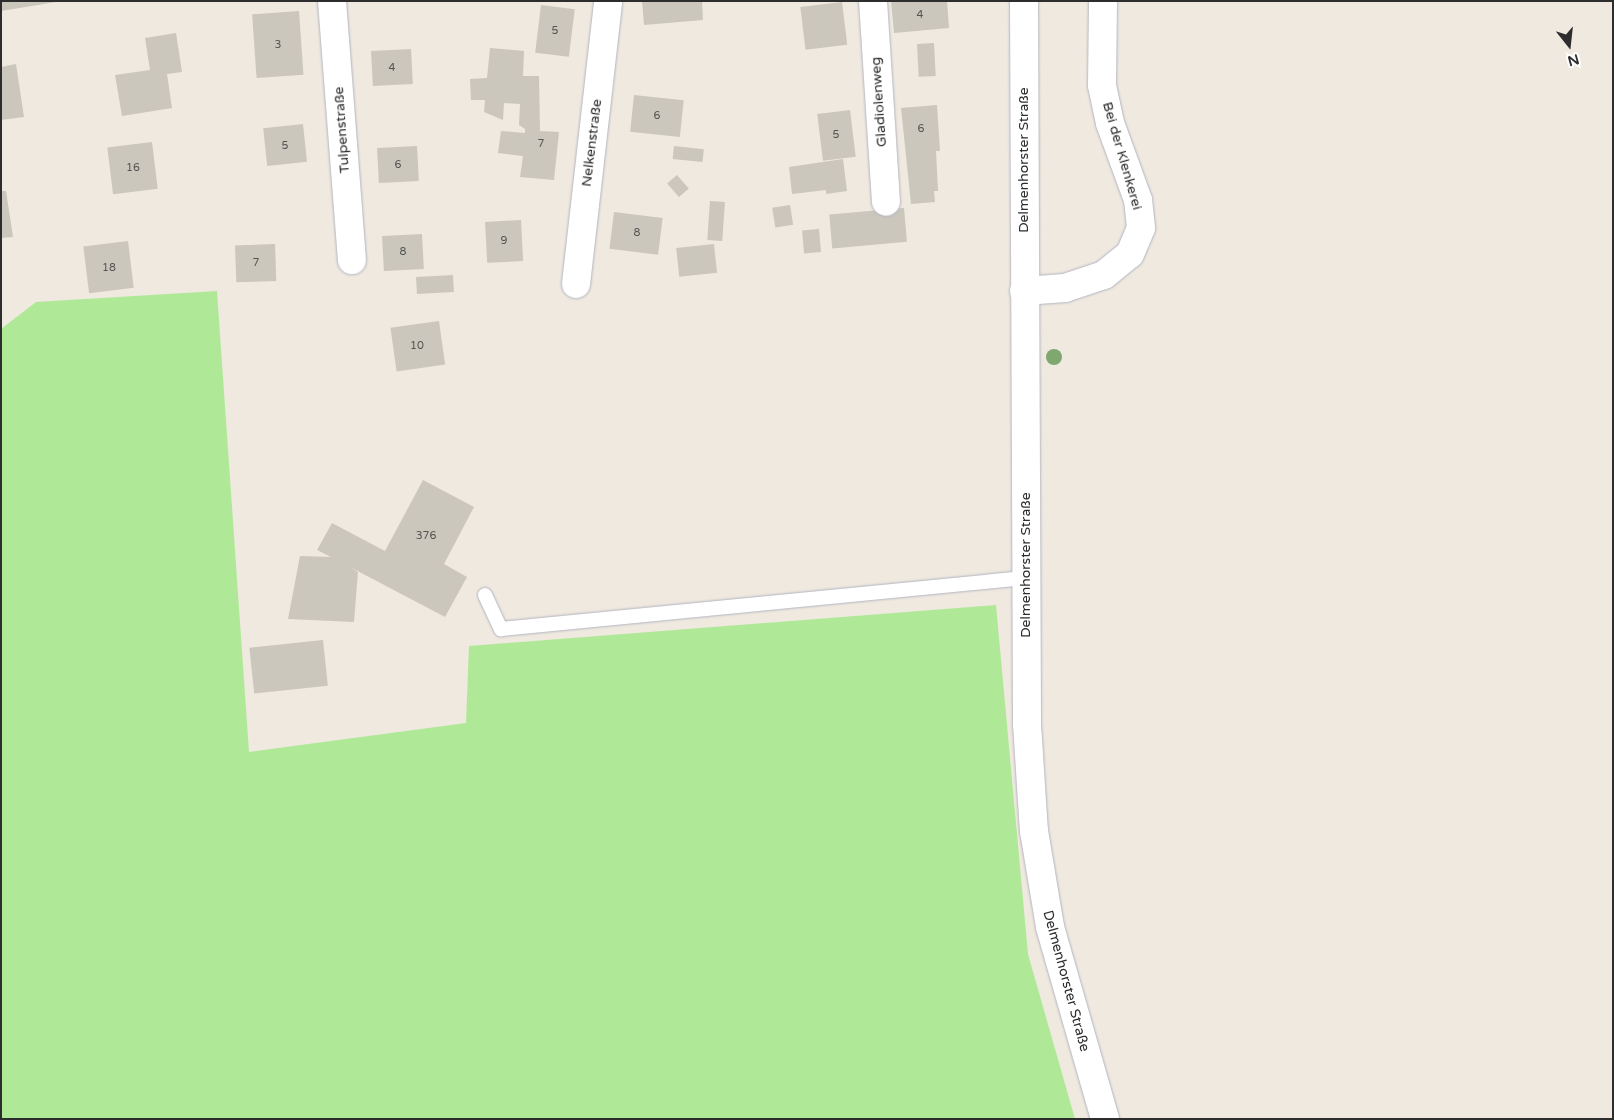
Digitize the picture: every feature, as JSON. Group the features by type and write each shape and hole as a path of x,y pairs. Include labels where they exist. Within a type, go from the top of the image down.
{"street":[{"name":"Tulpenstraße","path":"332,1 352,260"},
{"name":"Nelkenstraße","path":"576,284 608,1"},
{"name":"Gladiolenweg","path":"873,1 886,202"},
{"name":"Delmenhorster Straße","path":"1024,1 1025,578 1027,724 1034,831 1050,927 1105,1119"},
{"name":"Bei der Klenkerei","path":"1024,291 1065,288 1104,275 1130,254 1141,228 1138,200 1110,123 1102,85 1103,1"}],"lane":[{"path":"485,595 501,629 1025,578"}],"green space":[{"path":"217,291 249,752 466,723 469,646 996,605 1028,954 1075,1119 1,1119 1,329 36,302"}],"building":[{"path":"1,1 56,1 56,2 1,11"},
{"path":"642,1 702,1 703,20 644,25"},
{"path":"891,1 947,1 949,28 894,33"},
{"path":"842,2 847,45 806,50 800,7"},
{"path":"541,5 575,9 569,57 535,53"},
{"path":"299,11 303,75 257,78 252,14"},
{"path":"176,33 182,72 167,74 172,108 122,116 115,75 150,70 145,38"},
{"path":"934,43 936,76 919,77 917,44"},
{"path":"490,48 524,51 523,76 539,76 540,131 559,132 554,180 520,177 523,156 498,153 501,131 525,133 525,129 519,125 520,104 504,103 503,120 484,112 485,100 471,100 470,79 487,78"},
{"path":"411,49 413,84 373,86 371,51"},
{"path":"16,64 24,117 1,120 1,67"},
{"path":"634,95 684,100 680,137 630,132"},
{"path":"937,105 940,151 936,151 938,191 934,191 935,202 911,204 901,108"},
{"path":"850,110 856,157 823,161 817,114"},
{"path":"303,124 307,162 267,166 263,128"},
{"path":"152,142 158,189 113,194 107,147"},
{"path":"417,146 419,181 379,183 377,148"},
{"path":"674,146 704,149 702,162 673,159"},
{"path":"843,159 847,191 826,194 826,190 792,194 789,167"},
{"path":"677,175 689,189 679,197 667,184"},
{"path":"1,191 6,191 13,237 1,238"},
{"path":"710,201 725,202 722,241 707,240"},
{"path":"790,205 793,225 775,228 772,208"},
{"path":"904,208 907,242 832,248 829,215"},
{"path":"614,212 663,218 658,255 609,249"},
{"path":"521,220 523,261 487,263 485,222"},
{"path":"819,229 821,252 804,253 802,230"},
{"path":"422,234 424,269 384,271 382,236"},
{"path":"128,241 134,288 89,293 83,246"},
{"path":"275,244 276,281 236,282 235,245"},
{"path":"714,244 717,273 679,277 676,248"},
{"path":"453,275 454,292 417,294 416,277"},
{"path":"439,321 445,365 397,371 390,328"},
{"path":"423,480 474,507 444,564 467,577 445,617 350,567 358,572 354,622 288,619 300,556 331,557 317,550 332,523 385,551"},
{"path":"323,640 328,686 254,693 249,648"}]}
